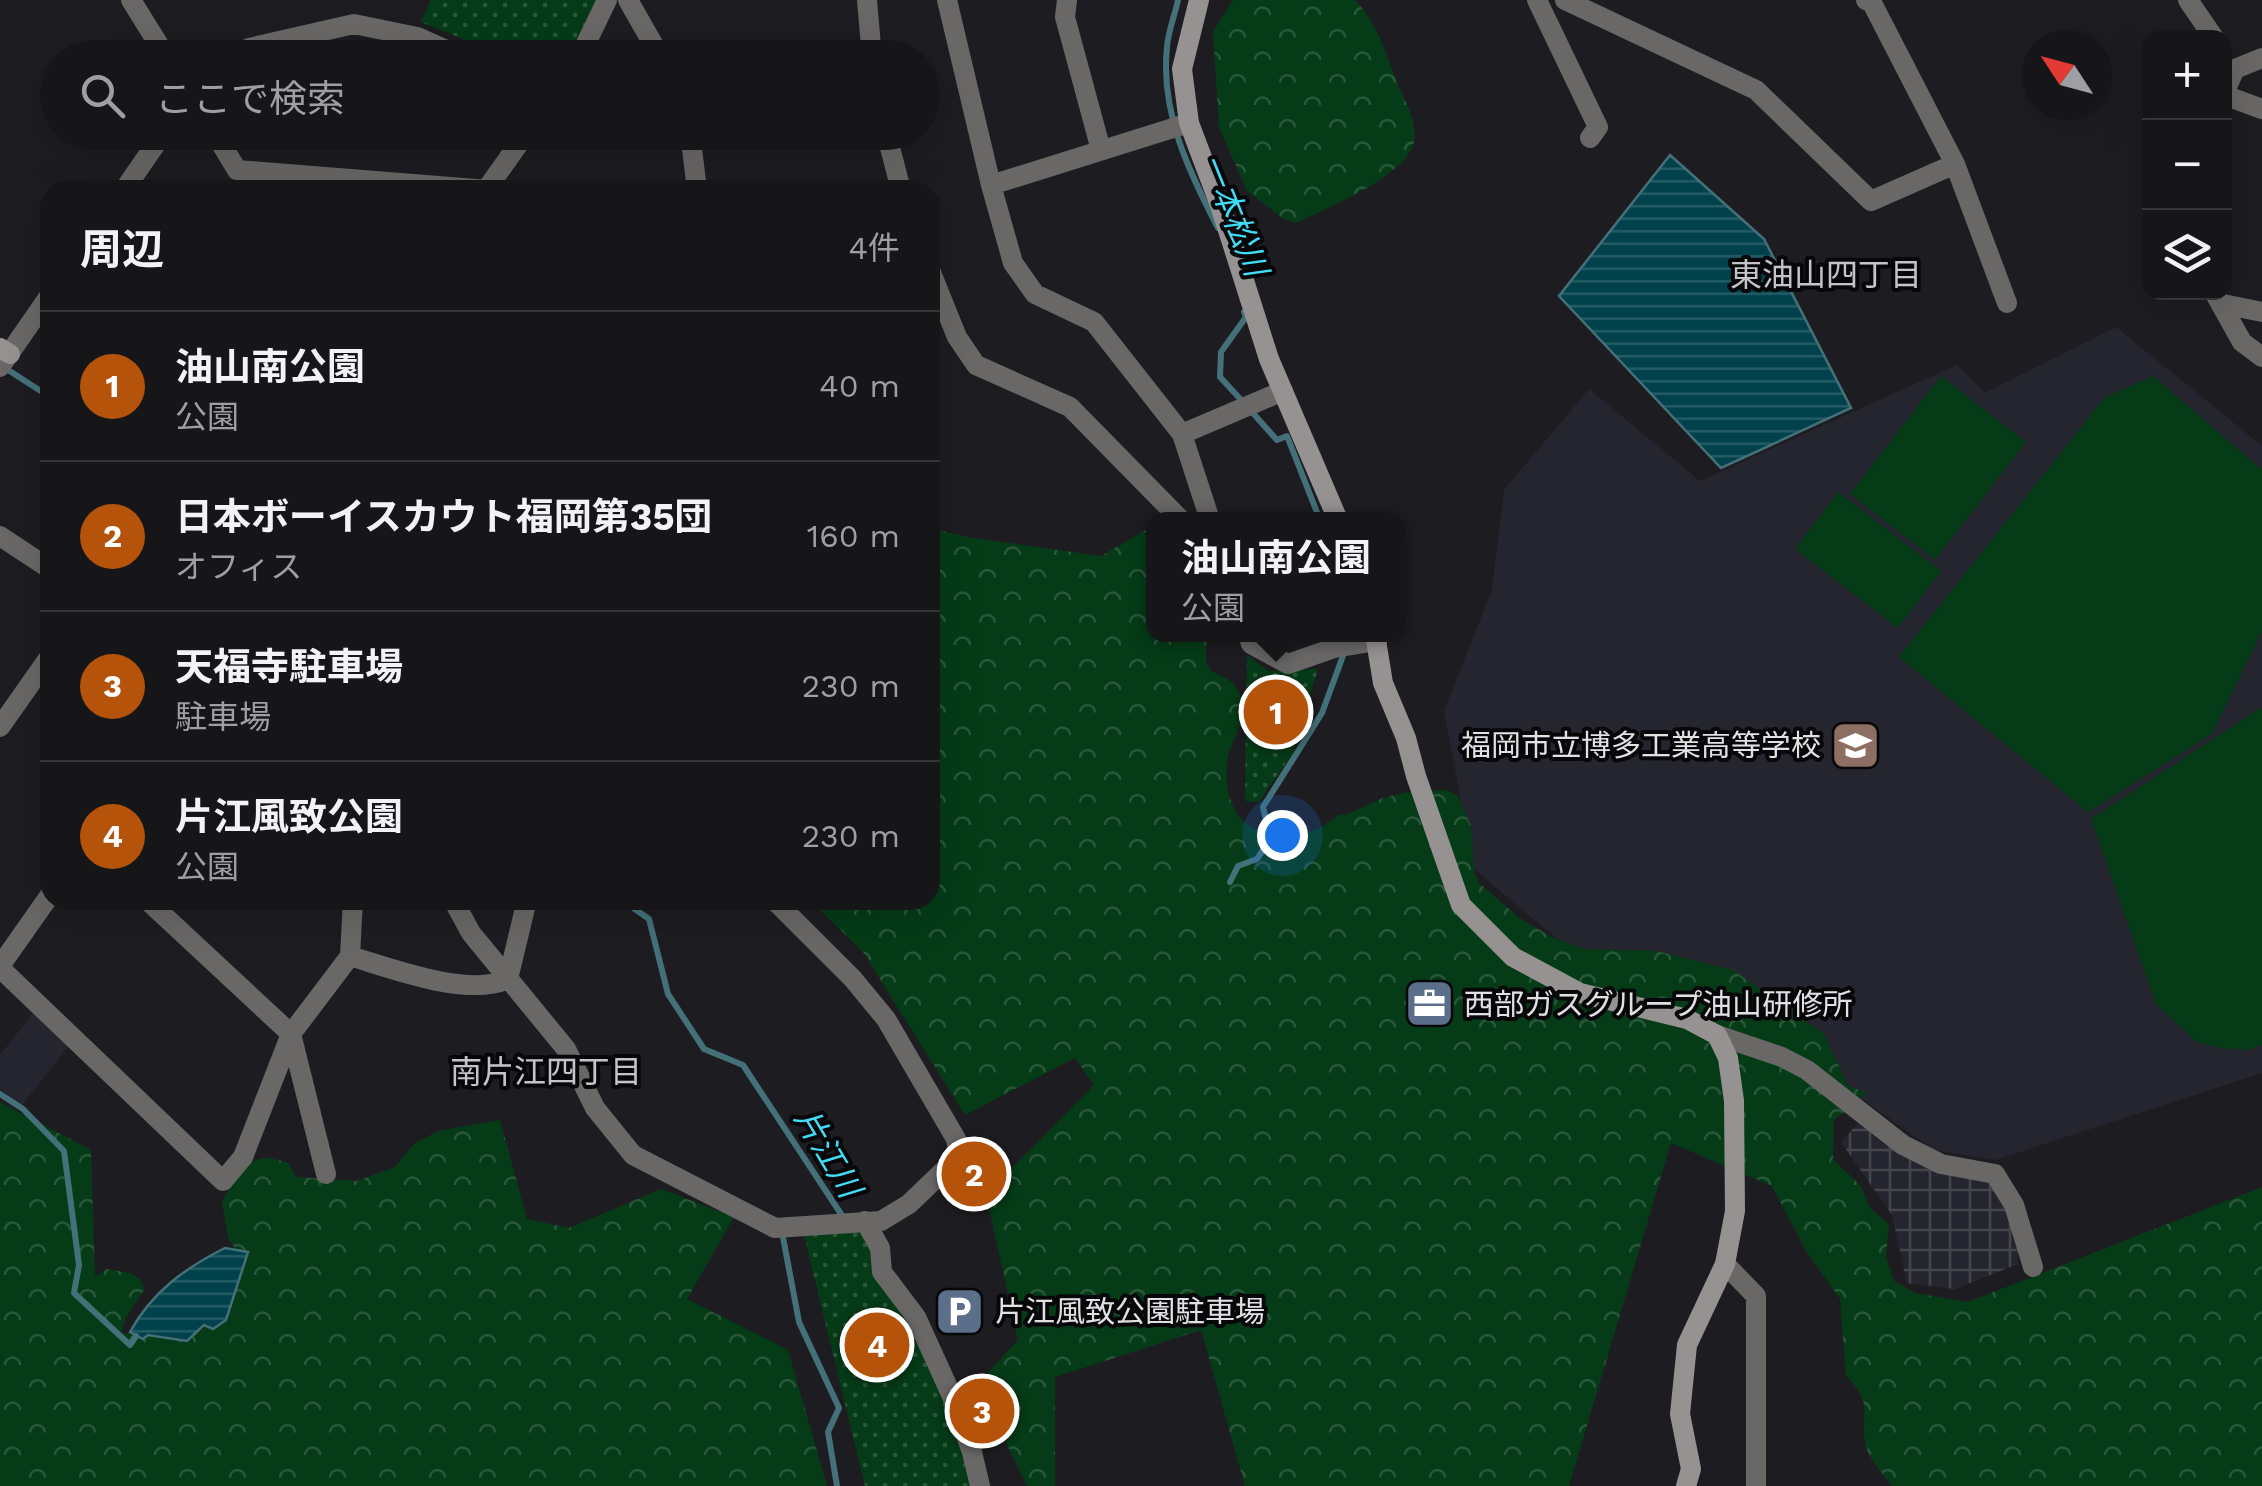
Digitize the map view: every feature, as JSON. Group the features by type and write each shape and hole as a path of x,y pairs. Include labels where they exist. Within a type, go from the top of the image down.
{"street":[{"path":"130,0 156,40"},
{"path":"588,40 607,0"},
{"path":"628,0 651,40"},
{"path":"867,0 870,40"},
{"path":"947,0 1013,263 1035,294 1094,322 1182,434 1207,512"},
{"path":"1067,0 1066,17 1101,150"},
{"path":"1198,0 1182,69 1188,124 1220,206 1269,359 1335,512"},
{"path":"1536,0 1598,128 1590,138"},
{"path":"1566,0 1756,90 1871,201 1955,164"},
{"path":"1866,0 1872,3 1955,164 2008,303"},
{"path":"2188,0 2209,30"},
{"path":"284,40 354,24 424,40"},
{"path":"2232,61 2262,58"},
{"path":"2232,97 2262,110"},
{"path":"991,185 1188,124"},
{"path":"131,180 152,150"},
{"path":"225,150 237,170 362,180"},
{"path":"494,180 515,150"},
{"path":"692,150 696,180"},
{"path":"891,150 898,180"},
{"path":"940,295 957,337 976,364 1070,408 1174,512"},
{"path":"2219,300 2242,342 2262,357"},
{"path":"2224,300 2262,312"},
{"path":"3,356 40,308"},
{"path":"1182,434 1283,391"},
{"path":"0,536 40,562"},
{"path":"1250,642 1288,664 1362,642"},
{"path":"1372,642 1461,905 1513,957 1580,993 1688,1018 1717,1035 1782,1057 1807,1070 1902,1145 1940,1164 1996,1174 2014,1205 2033,1267"},
{"path":"0,727 40,670"},
{"path":"40,909 0,967 224,1181 242,1156 290,1034 350,956 352,910"},
{"path":"158,910 290,1034 326,1174"},
{"path":"458,910 471,934 566,1049 595,1108 634,1155 774,1228 881,1221 909,1204 959,1156 956,1139 886,1019 853,979 784,910"},
{"path":"508,979 525,910"},
{"path":"350,956 427,980 495,985 508,979"},
{"path":"1686,1486 1692,1469 1680,1414 1687,1344 1724,1264 1736,1211 1734,1101 1728,1058 1717,1035"},
{"path":"865,1220 880,1248 882,1272 916,1317 951,1394 980,1486"},
{"path":"1724,1264 1756,1296 1756,1486"}],"shaded area":[{"name":"福岡市立博多工業高等学校","path":"2116,327 2262,446 2262,1073 1995,1160 1934,1150 1728,1005 1591,967 1474,869 1444,711 1492,590 1504,490 1589,389 1700,481 1957,365 1985,393"},
{"path":"37,1008 72,1042 22,1105 0,1089 0,1055"},
{"path":"1860,1121 1994,1177 2017,1224 2018,1264 1955,1289 1907,1283 1892,1215 1841,1142"}],"green space":[{"path":"431,0 597,0 578,40 465,40 421,22"},
{"path":"1233,0 1355,0 1380,38 1412,118 1414,141 1398,166 1364,190 1296,223 1284,219 1247,191 1219,127 1213,32"},
{"path":"1941,376 2026,442 1935,560 1850,494"},
{"path":"2153,376 2262,470 2262,631 2212,734 2088,812 1899,657 2104,398"},
{"path":"1838,492 1941,571 1898,628 1795,549"},
{"path":"940,530 1101,556 1146,530 1146,642 1207,642 1210,669 1228,679 1240,695 1242,718 1226,774 1229,795 1238,815 1254,828 1270,833 1305,833 1340,814 1346,815 1383,798 1447,790 1458,796 1471,826 1474,872 1479,883 1518,917 1553,938 1584,949 1656,951 1733,970 1824,1034 1848,1086 1868,1093 1834,1120 1833,1159 1861,1186 1870,1208 1889,1224 1886,1257 1894,1281 1915,1293 1968,1302 2262,1187 2262,1486 1892,1486 1868,1452 1862,1397 1846,1376 1840,1299 1806,1251 1772,1186 1671,1143 1569,1486 1245,1486 1201,1330 1055,1377 1055,1486 1027,1486 978,1384 1018,1340 986,1194 1094,1085 1075,1058 965,1115 863,952 820,910 940,910"},
{"path":"1247,655 1269,671 1318,669 1292,754 1259,802 1245,801"},
{"path":"2262,707 2262,1045 2249,1050 2221,1048 2197,1042 2156,1004 2091,819"},
{"path":"0,1102 91,1150 95,1277 107,1269 130,1273 141,1280 144,1290 126,1317 121,1333 187,1340 214,1321 234,1247 228,1238 222,1202 244,1169 263,1158 288,1163 296,1177 357,1181 395,1167 414,1144 438,1131 500,1120 527,1219 569,1228 661,1189 734,1217 687,1299 788,1350 827,1486 0,1486"},
{"path":"863,1226 945,1393 976,1486 865,1486 803,1231"}],"water":[{"path":"1670,155 1764,239 1851,408 1721,468 1559,296"},
{"path":"225,1248 248,1252 226,1320 213,1329 204,1325 187,1341 148,1335 143,1339 130,1332 148,1305 171,1282"}],"waterway":[{"name":"一本松川","path":"1178,0 1167,47 1172,118 1187,163 1218,228"},
{"name":"一本松川","path":"1243,402 1220,377 1221,352 1246,317 1244,312"},
{"name":"片江川","path":"5,368 40,391"},
{"name":"一本松川","path":"1251,411 1277,440 1287,436 1317,512"},
{"name":"一本松川","path":"1230,882 1238,866 1257,859 1270,839 1263,807 1322,713 1348,642"},
{"name":"片江川","path":"636,910 649,919 668,994 704,1049 743,1065 843,1217"},
{"path":"0,1094 23,1109 64,1151 79,1265 74,1293 130,1345 136,1336"},
{"name":"片江川","path":"782,1232 799,1322 839,1408 828,1432 837,1486"}],"place":[{"name":"油山南公園","path":"1276,712"},
{"name":"福岡市立博多工業高等学校","path":"1856,745"},
{"name":"西部ガスグループ油山研修所","path":"1429,1004"},
{"name":"日本ボーイスカウト福岡第35団","path":"974,1174"},
{"name":"片江風致公園駐車場","path":"960,1311"},
{"name":"片江風致公園","path":"877,1345"},
{"name":"天福寺駐車場","path":"982,1411"}],"district":[{"name":"東油山四丁目","path":"1826,275"},
{"name":"南片江四丁目","path":"546,1072"}]}
